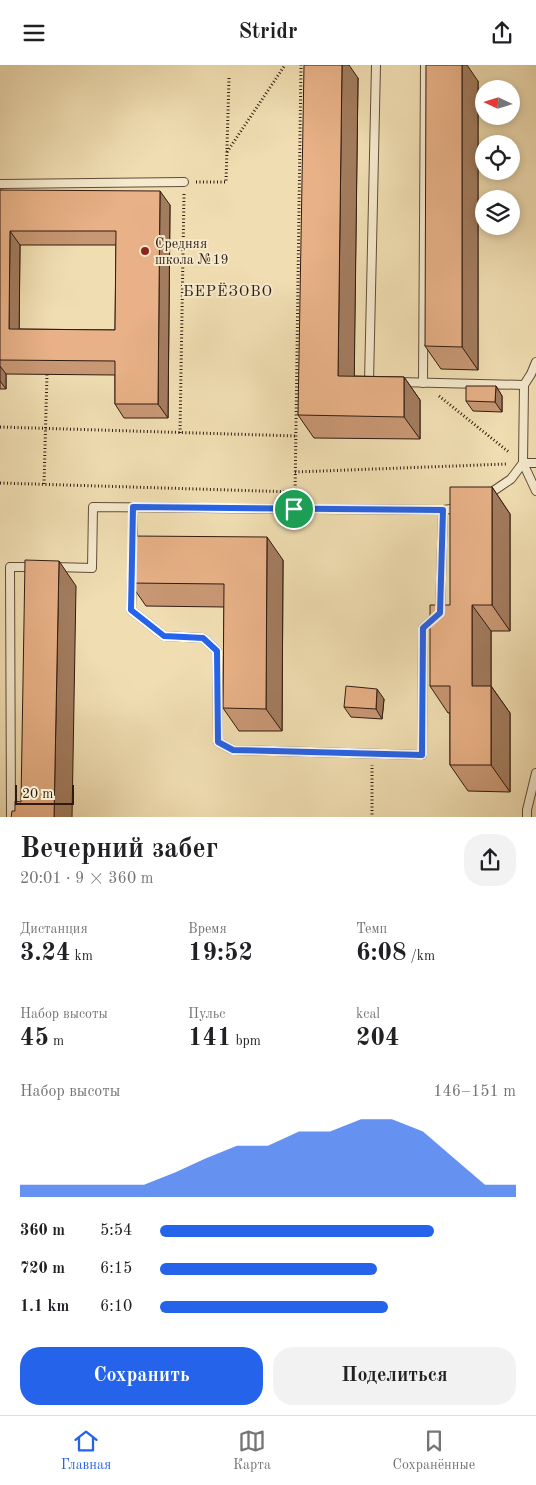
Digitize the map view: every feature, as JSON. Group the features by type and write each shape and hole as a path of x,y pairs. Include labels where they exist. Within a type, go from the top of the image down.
{"lane":[{"path":"376,65 369,382 378,382"},
{"path":"423,383 425,65"},
{"path":"0,184 184,182"},
{"path":"536,362 524,385 523,463 536,491"},
{"path":"387,382 524,385"},
{"path":"523,463 536,463"},
{"path":"480,500 511,479 523,463"},
{"path":"11,817 10,567 92,567 93,507 443,510 468,507"},
{"path":"132,554 133,507"},
{"path":"132,573 131,610 164,636 203,638 217,651 218,742 233,750 422,755 423,628 440,613 443,510"},
{"path":"527,817 536,773"}],"path":[{"path":"227,152 285,65"},
{"path":"294,509 301,65"},
{"path":"180,433 184,182 226,182 229,78"},
{"path":"44,484 47,374"},
{"path":"423,383 523,463"},
{"path":"0,427 296,436"},
{"path":"295,473 523,463"},
{"path":"0,483 295,492"},
{"path":"372,755 372,817"}],"building":[{"path":"304,65 342,65 338,376 404,377 404,417 298,415"},
{"path":"426,65 462,65 462,347 425,346"},
{"path":"0,190 160,191 158,404 115,404 115,361 0,360","holes":["10,231 116,231 115,330 9,329"]},
{"path":"466,386 496,386 495,402 466,401"},
{"path":"450,487 492,487 492,605 472,605 472,686 491,686 491,765 450,765 450,686 430,686 430,605 450,605"},
{"path":"131,536 267,537 266,709 223,708 224,584 130,583"},
{"path":"25,560 59,561 54,817 11,817 12,811 15,811 15,801 21,802"},
{"path":"346,686 377,689 376,709 344,707"}],"place":[{"name":"Средняя школа №19","path":"145,251"}],"district":[{"name":"БЕРЁЗОВО","path":"228,291"}],"route":[{"path":"133,507 294,509 443,510 440,613 423,628 422,755 233,750 218,742 217,651 203,638 164,636 131,610 133,507"}]}
